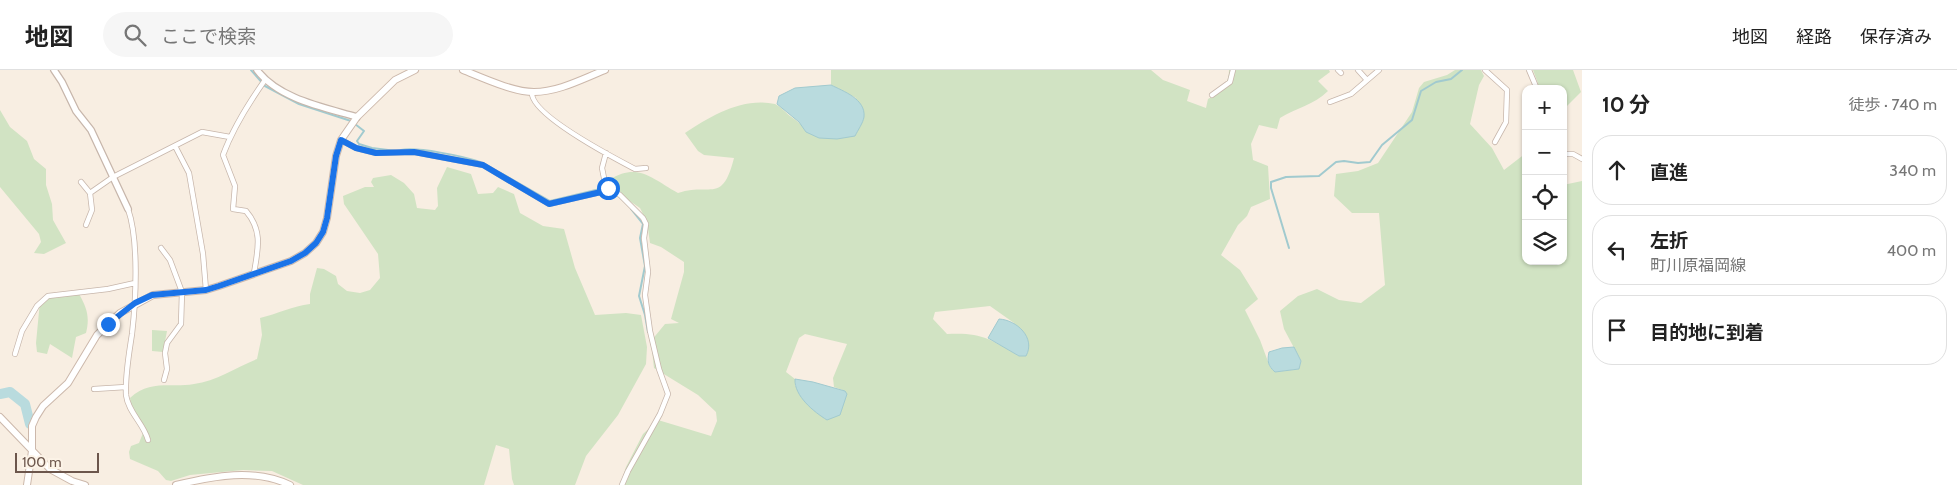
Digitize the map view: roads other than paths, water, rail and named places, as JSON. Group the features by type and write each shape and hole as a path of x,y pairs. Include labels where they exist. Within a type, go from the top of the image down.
{"main road":[{"path":"28,485 32,451 32,426 43,406 68,382 97,335 120,313 152,295 206,290 291,261 305,253 316,243 323,232 327,218 336,156 341,140 357,117 395,80 413,70"},
{"path":"464,70 507,86 532,92 558,88 604,70"},
{"path":"0,417 50,469 72,481 85,485"},
{"path":"176,485 198,479 257,475 272,477 290,485"}],"street":[{"path":"54,70 76,110 91,130 133,222 135,303 126,387 128,404 146,433 148,440"},
{"path":"257,70 265,80 278,89 301,100 357,117"},
{"path":"1212,95 1230,82 1233,70"},
{"path":"1358,70 1367,80"},
{"path":"1330,102 1351,94 1380,70"},
{"path":"1485,70 1508,90 1506,122 1495,142"},
{"path":"1529,70 1535,85"},
{"path":"254,273 258,235 253,220 246,211 233,209 235,186 223,155 246,106 265,80"},
{"path":"532,92 532,97 536,103 567,131 635,169 646,168"},
{"path":"90,193 113,177 202,132 230,137"},
{"path":"341,140 356,148 376,153 414,152 483,165 549,204 601,192 608,188"},
{"path":"175,146 188,173 203,254 206,290"},
{"path":"606,153 602,173 605,183 608,188 620,195 643,218 646,224 644,238 648,272 645,294 650,331 659,369 668,394 667,400 622,485"},
{"path":"1567,154 1573,154 1582,159"},
{"path":"81,182 90,193 92,210 86,225"},
{"path":"161,248 170,260 182,292 182,324 166,343 167,369 164,380"},
{"path":"15,354 22,332 37,306 48,296 108,289 135,283"},
{"path":"94,389 126,387"}],"water":[{"path":"831,85 853,96 864,111 862,124 855,136 837,139 819,138 806,132 799,122 777,104 779,96 795,88"},
{"path":"999,319 1018,326 1023,331 1029,343 1026,356 1019,356 988,338"},
{"path":"1294,347 1301,361 1299,369 1275,372 1269,363 1269,352"},
{"path":"795,379 845,391 847,394 840,415 827,420 816,413 801,397"}],"waterway":[{"path":"251,70 265,86 299,104 351,121"},
{"path":"1289,248 1271,188 1271,182 1286,177 1319,176 1336,162 1370,162 1382,145 1412,120 1421,91 1436,82 1451,79 1462,70"},
{"path":"355,124 364,131 357,141 359,144 372,148 396,151"},
{"path":"401,150 409,149 440,153 480,162"},
{"path":"499,172 550,201 600,189 612,193"},
{"path":"631,209 643,224 640,238 645,266 639,296 648,332"},
{"path":"0,394 10,392 25,404 30,424"}]}
